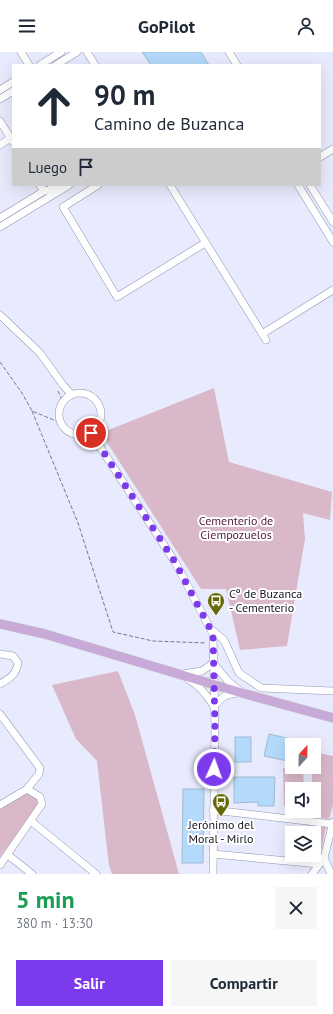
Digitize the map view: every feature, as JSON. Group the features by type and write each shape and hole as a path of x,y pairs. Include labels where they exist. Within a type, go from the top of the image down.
{"main road":[{"path":"0,624 45,634 180,675 333,718"}],"street":[{"path":"21,52 28,64"},
{"path":"42,64 61,52"},
{"path":"58,64 77,52"},
{"path":"87,52 94,64"},
{"path":"229,52 236,64"},
{"path":"0,90 12,83"},
{"path":"0,99 12,92"},
{"path":"0,121 12,140 0,145"},
{"path":"321,157 333,150"},
{"path":"0,218 42,188 49,190 55,186"},
{"path":"0,227 66,186"},
{"path":"96,186 63,207 117,297 205,243"},
{"path":"171,186 264,337 333,290"},
{"path":"299,186 333,242"},
{"path":"311,186 333,222"},
{"path":"0,315 40,353 67,398"},
{"path":"79,393 88,395 96,400 100,406 102,415 96,429 91,433 84,435 73,434 65,429 61,423 59,412 67,398 79,393"},
{"path":"91,433 175,562 213,634 213,874"},
{"path":"210,628 224,640 239,673 261,688 333,691"},
{"path":"0,654 13,656 18,663 17,671 10,678 0,684"},
{"path":"180,675 202,671 213,663"},
{"path":"213,663 228,681 242,693"},
{"path":"180,675 197,684 214,707"},
{"path":"214,707 220,699 228,694 242,693"},
{"path":"0,714 40,768 39,774 27,789 2,803 0,795"},
{"path":"0,865 42,804 40,797 27,789"},
{"path":"213,810 333,823 322,861 312,874"},
{"path":"31,821 96,874"},
{"path":"213,854 322,861"},
{"path":"8,855 32,874"},
{"path":"322,861 331,874"}],"path":[{"path":"0,362 22,393 32,411 78,523 113,632 153,641 214,644"},
{"path":"60,387 67,398"},
{"path":"32,411 61,423"}],"green space":[{"name":"Cementerio de Ciempozuelos","path":"214,388 229,462 332,492 330,520 303,513 305,539 287,646 240,650 226,589 201,589 101,433"},
{"path":"118,671 135,715 179,874 112,874 109,866 97,761 76,739 52,685"},
{"path":"321,753 333,756 333,805 329,819 320,818 321,782 312,782 312,774 321,774"},
{"path":"283,768 285,768 285,774 303,774 304,782 285,782 285,806 284,806"},
{"path":"27,792 37,797 39,805 0,857 0,809"},
{"path":"321,826 326,827 321,850"}],"building":[{"path":"142,52 201,52 208,64 150,64"},
{"path":"269,734 287,738 285,738 285,760 264,756"},
{"path":"235,737 251,737 251,762 235,762"},
{"path":"234,777 275,777 274,806 258,806 258,802 234,803"},
{"path":"183,789 204,789 203,863 182,863"}],"place":[{"name":"Cº de Buzanca - Cementerio","path":"216,616"},
{"name":"Jerónimo del Moral - Mirlo","path":"221,817"}],"route":[{"path":"91,433 175,562 213,634 215,728 214,769"}]}
